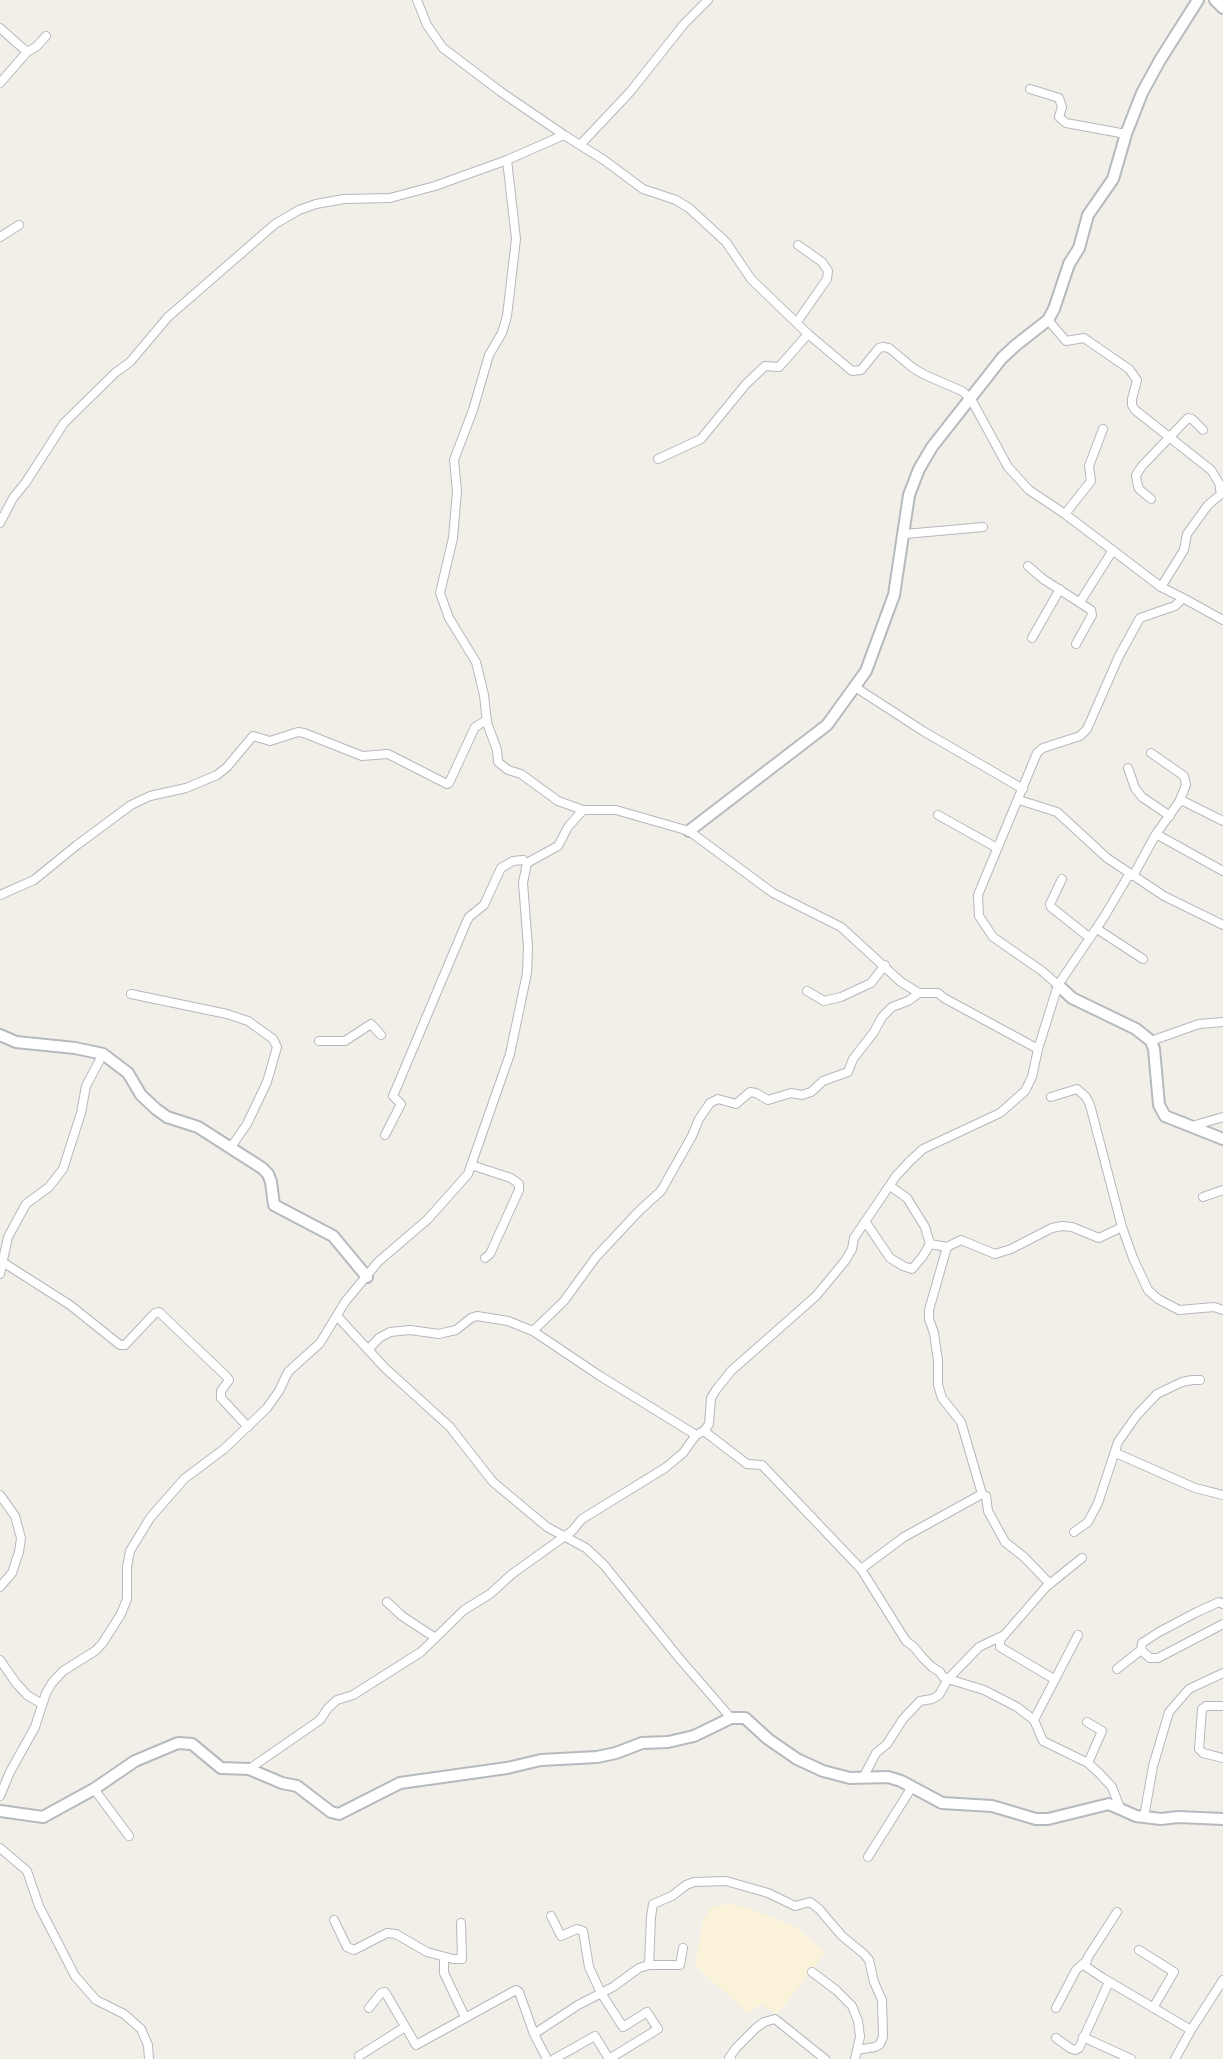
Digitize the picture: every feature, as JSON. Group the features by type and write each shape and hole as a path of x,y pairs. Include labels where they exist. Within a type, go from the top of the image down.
{"street":[{"path":"417,0 427,25 444,48 501,92 604,160 643,189 676,200 689,208 726,242 751,279 808,334 852,371 861,370 879,348 884,347 913,368 962,390 971,399 1017,479 1029,490 1065,514 1161,587 1223,620"},
{"path":"580,145 630,92 684,24 708,0"},
{"path":"689,831 818,734 834,717 866,671 892,601 905,534 909,495 916,475 932,447 1002,358 1048,320 1069,264 1078,248 1088,215 1113,179 1126,134 1142,93 1198,0"},
{"path":"1215,0 1223,8"},
{"path":"0,28 27,52"},
{"path":"0,83 27,52 36,47 46,36"},
{"path":"1030,90 1059,98 1062,107 1059,117 1066,123 1126,134"},
{"path":"0,523 13,498 64,423 115,373 130,362 168,317 275,224 299,210 316,204 344,199 390,198 435,186 507,160 564,135"},
{"path":"507,160 516,239 507,316 502,333 489,355 473,410 454,460 457,491 453,538 440,592 449,618 476,662 498,762 508,770 521,774 547,795 582,810 616,810 689,831 773,893 841,927 901,982 919,993 938,993 1038,1049"},
{"path":"0,237 19,225"},
{"path":"797,322 827,279 828,271 822,262 798,245"},
{"path":"1048,320 1066,341 1084,338 1129,369 1137,380 1132,405 1135,410 1210,470 1219,483 1222,495 1208,505 1187,534 1184,550 1161,587"},
{"path":"658,459 700,440 746,384 765,366 779,368 808,334"},
{"path":"1151,498 1139,489 1136,475 1142,466 1188,418 1203,430"},
{"path":"1065,514 1090,480 1089,466 1103,429"},
{"path":"905,534 983,527"},
{"path":"1080,602 1113,550"},
{"path":"1029,566 1091,610 1092,615 1076,644"},
{"path":"1032,638 1060,590"},
{"path":"1183,598 1175,606 1140,618 1119,656 1087,729 1080,736 1043,748 1037,753 978,896 979,916 993,937 1042,971 1072,998 1136,1029 1150,1041 1154,1049 1161,1112 1170,1119 1223,1139"},
{"path":"855,687 923,731 1023,789"},
{"path":"0,895 34,880 131,806 150,796 186,788 217,775 227,767 253,736 270,741 298,732 304,733 362,756 388,754 447,784 450,783 475,727 487,720"},
{"path":"249,1769 320,1719 337,1700 353,1695 421,1652 464,1610 490,1594 512,1574 572,1531 582,1519 665,1468 683,1453 696,1435 704,1431 709,1424 711,1398 716,1390 731,1371 816,1296 845,1261 852,1249 854,1238 896,1176 923,1149 990,1118 1025,1091 1032,1077 1038,1049 1058,985 1179,802 1186,785 1184,776 1151,753"},
{"path":"1128,768 1135,788 1142,797 1170,816"},
{"path":"1019,800 1057,812 1107,858 1164,896 1223,925"},
{"path":"1179,802 1183,801 1223,821"},
{"path":"0,1796 10,1772 35,1727 52,1683 63,1671 95,1651 118,1620 127,1599 127,1567 130,1551 150,1518 184,1479 224,1449 271,1403 288,1372 320,1343 345,1302 384,1256 428,1219 468,1174 510,1054 527,973 528,947 523,884 527,864 558,846 568,827 582,810"},
{"path":"939,815 997,848"},
{"path":"1156,834 1223,871"},
{"path":"385,1135 401,1104 393,1096 469,917 484,905 501,868 513,861 523,860"},
{"path":"1062,879 1050,904 1051,907 1090,938"},
{"path":"1097,929 1143,959"},
{"path":"807,991 824,1001 841,997 872,982 885,965"},
{"path":"533,1331 564,1301 596,1257 661,1191 699,1119 710,1103 718,1099 736,1104 750,1092 768,1100 811,1092 823,1081 848,1072 853,1059 874,1032 882,1017 892,1007 908,1001 919,993"},
{"path":"131,994 227,1014 248,1021 273,1040 277,1047 267,1082 247,1124 231,1147"},
{"path":"1150,1041 1199,1024 1223,1022"},
{"path":"319,1041 345,1041 371,1024 381,1035"},
{"path":"0,1035 16,1042 75,1048 104,1054 128,1073 141,1095 156,1109 167,1117 198,1127 268,1174 272,1201 278,1208 308,1221 333,1236 367,1277"},
{"path":"0,1274 8,1237 26,1204 49,1187 63,1169 81,1113 86,1086 104,1054"},
{"path":"1051,1097 1077,1089 1090,1105 1122,1227 1148,1290 1158,1299 1179,1310 1214,1307 1223,1310"},
{"path":"1192,1126 1223,1117"},
{"path":"471,1165 511,1178 519,1184 519,1190 490,1254 485,1258"},
{"path":"890,1186 907,1198 925,1227 930,1244"},
{"path":"1203,1197 1223,1190"},
{"path":"865,1221 890,1258 903,1266 912,1269 930,1244"},
{"path":"930,1244 947,1247 961,1240 995,1254 1011,1249 1052,1228 1072,1227 1098,1238 1122,1227"},
{"path":"947,1247 929,1310 938,1361 938,1385 942,1398 961,1422 982,1494 986,1496 988,1511 1005,1542 1024,1557 1050,1584"},
{"path":"4,1263 64,1300 120,1345 125,1345 155,1313 159,1312 227,1377 229,1380 221,1391 221,1398 248,1427"},
{"path":"337,1316 368,1350 450,1427 493,1482 547,1527 586,1548 604,1564 679,1658 731,1718"},
{"path":"368,1350 390,1332 410,1330 439,1334 456,1330 477,1316 508,1321 533,1331 600,1376 696,1435"},
{"path":"1074,1532 1088,1521 1098,1503 1116,1454 1118,1442 1127,1428 1157,1394 1182,1382 1200,1380"},
{"path":"704,1431 747,1464 762,1465 861,1569 906,1641 943,1677 984,1690 1017,1707 1034,1720 1043,1741 1088,1764 1112,1787 1120,1808"},
{"path":"1116,1454 1195,1488 1223,1495"},
{"path":"861,1569 904,1537 982,1494"},
{"path":"0,1495 15,1516 21,1538 12,1574 0,1587"},
{"path":"864,1776 876,1753 887,1744 903,1719 920,1701 939,1695 948,1679 979,1647 1002,1636 1050,1584 1082,1558"},
{"path":"387,1602 402,1616 434,1637"},
{"path":"1117,1669 1141,1650 1142,1643 1159,1632 1197,1611 1219,1602 1223,1604"},
{"path":"1141,1650 1150,1658 1158,1658 1223,1624"},
{"path":"1034,1720 1078,1635"},
{"path":"1002,1636 1000,1647 1054,1679"},
{"path":"0,1660 27,1695 42,1704"},
{"path":"1144,1816 1153,1766 1169,1712 1189,1689 1223,1674"},
{"path":"1223,1706 1206,1706 1202,1709 1199,1749 1203,1753 1223,1758"},
{"path":"0,1811 43,1817 94,1789 135,1761 178,1743 192,1744 221,1768 249,1769 282,1783 297,1786 332,1812 339,1814 400,1783 507,1768 541,1760 597,1757 616,1753 642,1743 668,1742 694,1736 731,1718 745,1718 768,1739 797,1759 824,1771 850,1778 888,1776 942,1803 992,1806 1036,1819 1048,1819 1109,1804 1136,1816 1161,1819 1178,1816 1223,1819"},
{"path":"1087,1722 1102,1731 1088,1764"},
{"path":"868,1857 912,1787"},
{"path":"94,1789 129,1836"},
{"path":"0,1848 27,1871 39,1906 75,1976 96,2000 124,2014 141,2029 148,2045 149,2059"},
{"path":"649,1965 653,1904 672,1896 686,1885 694,1882 726,1881 768,1893 795,1906 810,1902 842,1936 869,1960 874,1982 882,2000 883,2037 880,2044 857,2050"},
{"path":"1056,2008 1076,1970 1084,1962 1117,1912"},
{"path":"551,1916 561,1936 577,1929 583,1931 589,1967 601,1993 623,2027 647,2012 658,2029 609,2059 595,2036 554,2059"},
{"path":"334,1920 347,1947 354,1950 387,1933 396,1934 427,1952 444,1958 462,1959 461,1923"},
{"path":"534,2034 578,2005 613,1987 639,1968 649,1965 680,1965 683,1948"},
{"path":"1139,1950 1174,1972 1153,2008"},
{"path":"444,1958 444,1973 465,2017"},
{"path":"1084,1962 1091,1971 1191,2030"},
{"path":"812,1972 836,1990 852,2006 858,2020 860,2037 855,2059"},
{"path":"1175,2059 1223,1980"},
{"path":"1056,2038 1070,2048 1075,2050 1079,2048 1109,1982"},
{"path":"369,2008 381,1993 385,1992 416,2045 516,1990 519,1992 534,2034 548,2059"},
{"path":"731,2059 729,2058 736,2048 756,2028 764,2022 775,2019 825,2059"},
{"path":"359,2056 405,2027"},
{"path":"1083,2037 1131,2059"}],"sand":[{"path":"734,1904 798,1928 825,1953 777,2015 761,2004 749,2013 695,1966 703,1921 709,1909 714,1906"}]}
